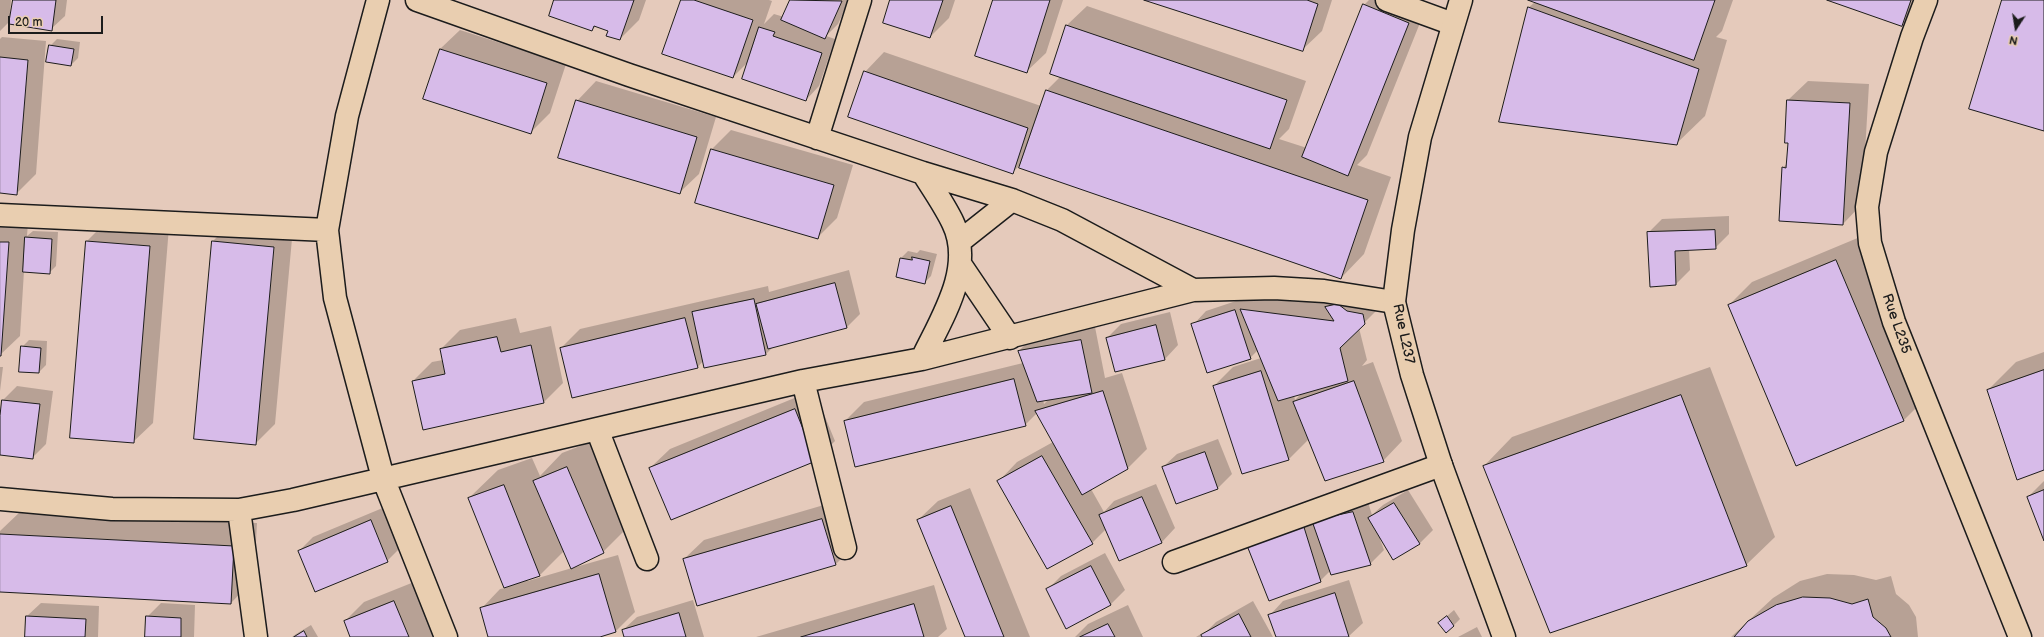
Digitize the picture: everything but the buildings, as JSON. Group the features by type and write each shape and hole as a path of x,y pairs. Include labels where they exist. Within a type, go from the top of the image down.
{"street":[{"path":"378,0 347,116 327,230 335,298 383,478 446,637"},
{"path":"417,0 591,62 817,138 923,173 1012,200 1062,220 1193,290"},
{"path":"817,138 860,0"},
{"path":"1387,0 1453,24"},
{"name":"Rue L237","path":"1461,0 1420,138 1403,230 1394,302 1412,375 1442,465 1504,637"},
{"name":"Rue L235","path":"1926,0 1912,37 1876,152 1867,207 1870,243 1894,322 2020,637"},
{"path":"922,359 954,288 960,264 960,242 953,223 923,173"},
{"path":"960,242 1012,200"},
{"path":"0,215 327,230"},
{"path":"960,264 1010,338"},
{"path":"0,500 112,509 239,510 292,500 803,381 922,359 1010,338 1193,290 1274,288 1324,291 1394,302"},
{"path":"803,381 845,548"},
{"path":"597,429 647,559"},
{"path":"1174,562 1442,465"},
{"path":"239,510 256,637"}]}
